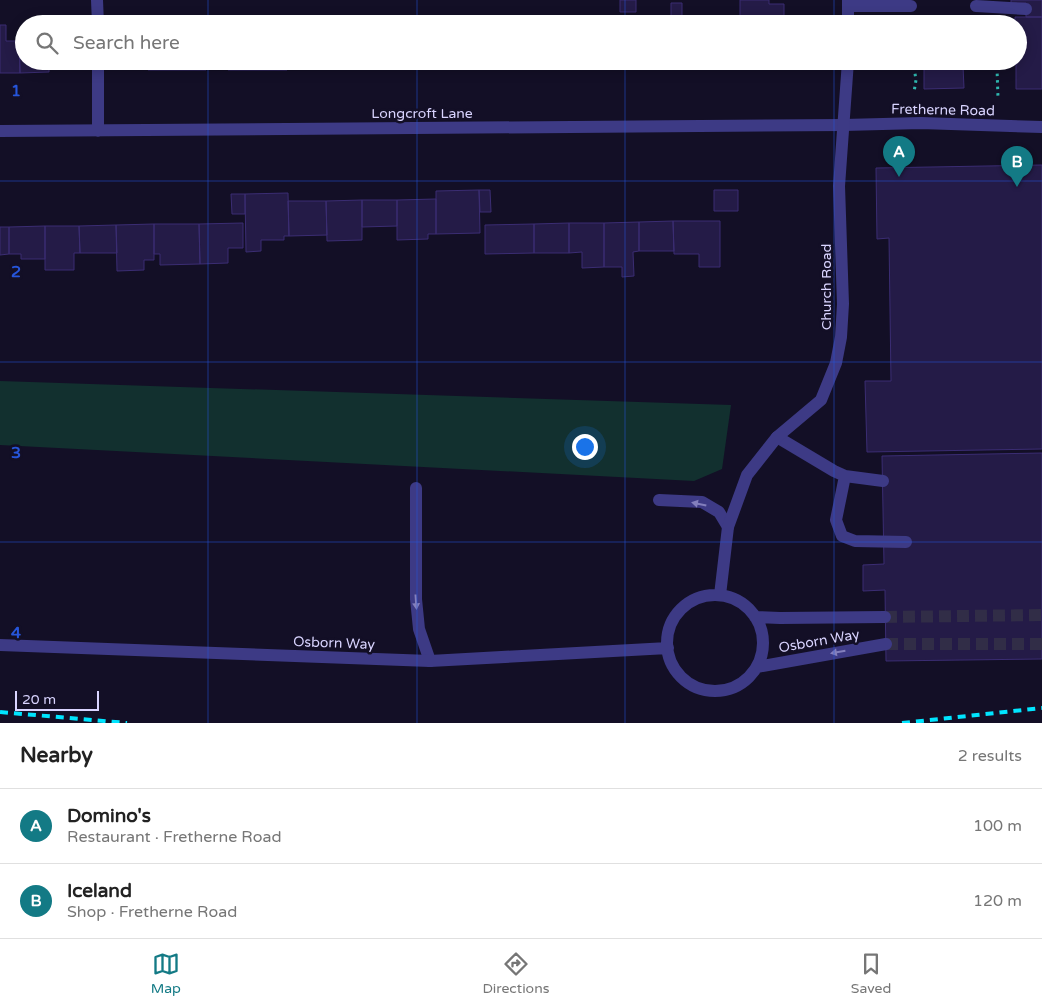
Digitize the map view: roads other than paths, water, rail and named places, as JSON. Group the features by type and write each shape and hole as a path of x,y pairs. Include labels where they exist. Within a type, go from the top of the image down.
{"street":[{"path":"97,0 98,15"},
{"path":"848,3 910,6"},
{"path":"976,6 1026,9"},
{"path":"98,70 98,131"},
{"name":"Church Road","path":"720,595 728,527 747,475 777,437 821,400 836,362 841,336 843,304 839,186 847,70"},
{"name":"Fretherne Road","path":"844,125 921,123 1042,126"},
{"name":"Longcroft Lane","path":"0,131 844,125"},
{"path":"777,437 845,476 883,481"},
{"path":"845,476 836,520 842,536 855,541 906,542"},
{"path":"416,488 416,599 419,628 430,662"},
{"path":"659,500 702,502 719,512 728,527"},
{"path":"720,595 734,599 746,606 755,617 761,628 763,640 762,653 757,667 748,678 735,687 721,691 706,690 692,685 680,675 671,663 668,634 673,620 681,609 692,600 720,595"},
{"name":"Osborn Way","path":"755,617 885,617"},
{"name":"Osborn Way","path":"757,667 886,644"},
{"name":"Osborn Way","path":"0,645 430,662 668,648"}],"tunnel":[{"path":"885,617 1042,615"},
{"path":"886,644 1042,644"}],"railway":[{"path":"902,723 1042,708"},
{"path":"0,712 127,723"}],"place":[{"name":"Domino's","path":"899,177"},
{"name":"Iceland","path":"1017,187"}]}
